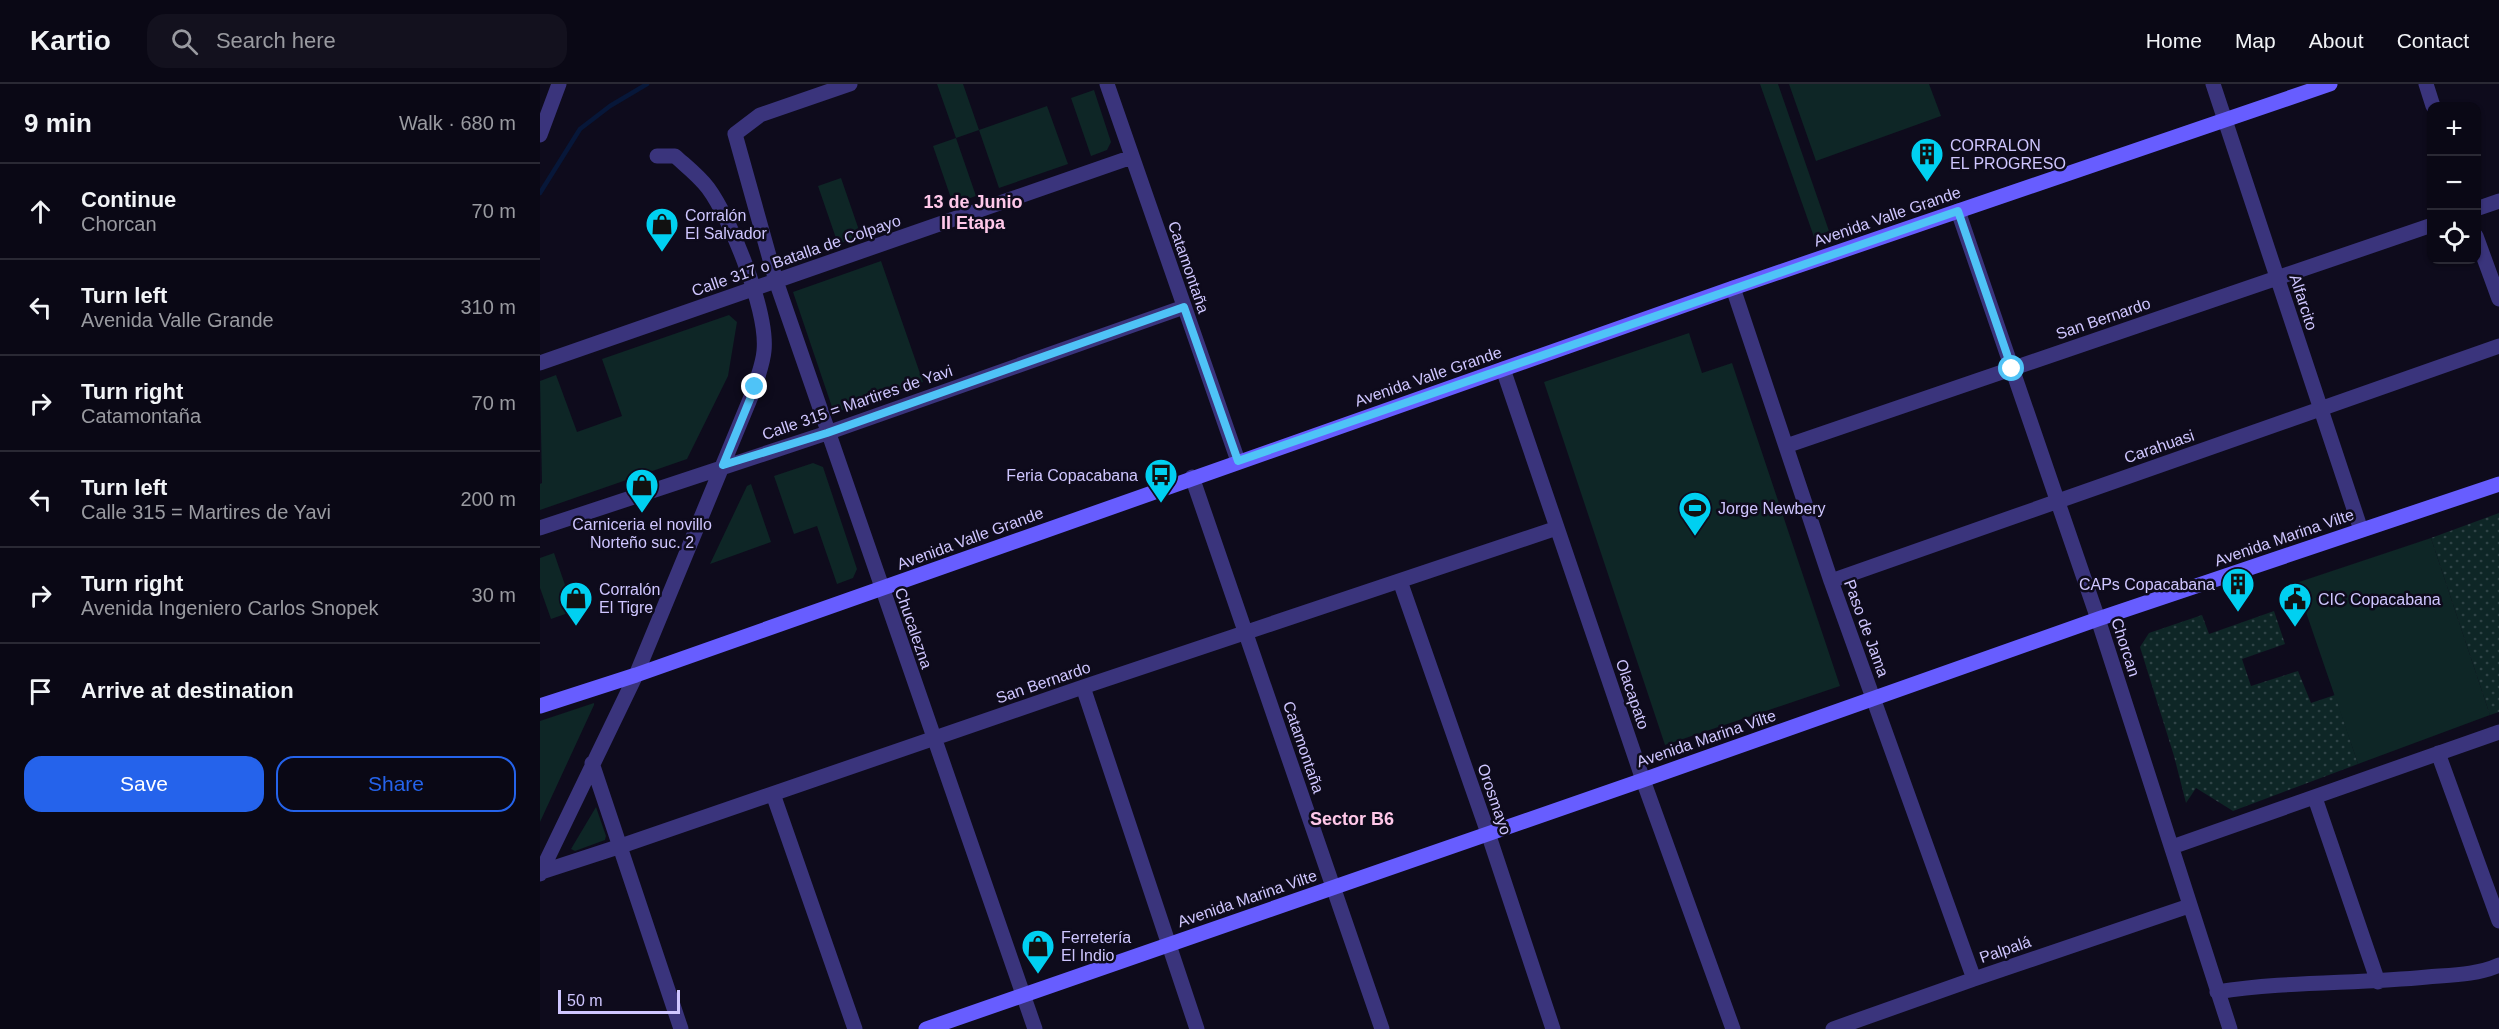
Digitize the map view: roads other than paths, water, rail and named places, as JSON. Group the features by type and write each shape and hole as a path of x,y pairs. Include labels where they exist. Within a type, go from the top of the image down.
{"street":[{"path":"540,135 546,125 558,84"},
{"name":"Chucalezna","path":"850,84 760,115 735,134 776,281 1035,1029"},
{"name":"Catamontaña","path":"1107,84 1238,461"},
{"name":"Alfarcito","path":"2213,84 2361,530"},
{"name":"Avenida Valle Grande","path":"540,706 636,675 1192,477 1734,288 2330,84"},
{"path":"2426,84 2432,102"},
{"path":"540,873 636,675 755,387 764,351 762,320 754,289 726,220 708,188 675,156 657,156"},
{"name":"Calle 317 o Batalla de Colpayo","path":"540,363 1132,157"},
{"path":"2481,207 2499,201"},
{"name":"Chorcan","path":"1958,211 2098,619 2230,1029"},
{"name":"San Bernardo","path":"1786,446 2427,227"},
{"path":"2481,250 2499,299"},
{"name":"Paso de Jama","path":"1734,288 1831,581 1974,979"},
{"name":"Calle 315 = Martires de Yavi","path":"540,528 723,465 827,433 1184,307"},
{"name":"Carahuasi","path":"1831,581 2499,346"},
{"name":"Olacapato","path":"1503,369 1643,780 1733,1029"},
{"name":"Catamontaña","path":"1192,477 1382,1029"},
{"name":"Avenida Marina Vilte","path":"926,1029 2098,619 2499,483"},
{"name":"San Bernardo","path":"540,873 1557,528"},
{"name":"Orosmayo","path":"1400,581 1488,833 1553,1029"},
{"path":"1083,687 1197,1029"},
{"path":"2172,847 2499,732"},
{"path":"2438,753 2499,921"},
{"path":"592,763 681,1029"},
{"path":"773,794 855,1029"},
{"path":"2315,798 2378,982"},
{"name":"Palpalá","path":"1833,1029 2189,906"},
{"path":"2217,992 2258,986 2378,982 2465,973 2499,965"}],"waterway":[{"path":"540,193 580,129 610,106 647,84"}],"place":[{"name":"CORRALON EL PROGRESO","path":"1927,183"},
{"name":"Corralón El Salvador","path":"662,253"},
{"name":"Feria Copacabana","path":"1161,504"},
{"name":"Carniceria el novillo Norteño suc. 2","path":"642,514"},
{"name":"Jorge Newbery","path":"1695,537"},
{"name":"CAPs Copacabana","path":"2238,613"},
{"name":"Corralón El Tigre","path":"576,627"},
{"name":"CIC Copacabana","path":"2295,628"},
{"name":"Ferretería El Indio","path":"1038,975"}],"district":[{"name":"13 de Junio II Etapa","path":"973,212"},
{"name":"Sector B6","path":"1352,819"}]}
